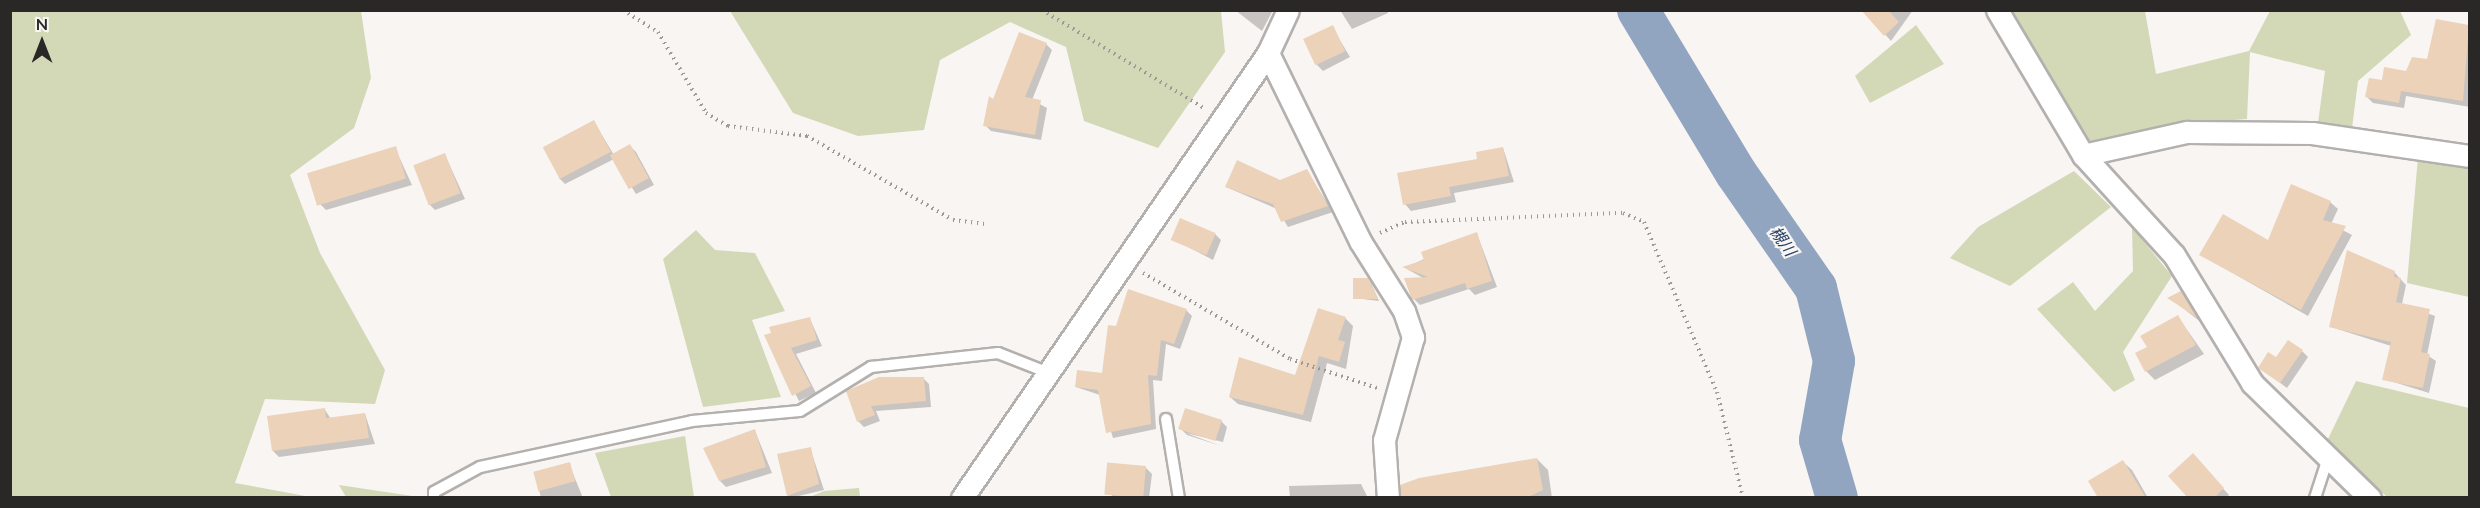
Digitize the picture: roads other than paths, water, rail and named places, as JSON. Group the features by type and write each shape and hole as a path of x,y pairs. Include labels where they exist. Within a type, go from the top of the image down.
{"street":[{"path":"962,498 1268,53 1288,10"},
{"path":"1996,10 2083,155 2174,255 2252,383 2370,498"},
{"path":"1268,53 1360,241 1404,311 1413,337 1384,440 1388,498"},
{"path":"2083,155 2187,132 2221,132 2312,133 2469,156"}],"lane":[{"path":"434,498 434,492 480,467 692,421 800,411 871,368 998,353 1049,373"},
{"path":"1166,419 1179,498"},
{"path":"2315,498 2328,458"}],"waterway":[{"name":"槻川","path":"1638,10 1736,173 1816,288 1834,361 1820,440 1837,498"}]}
